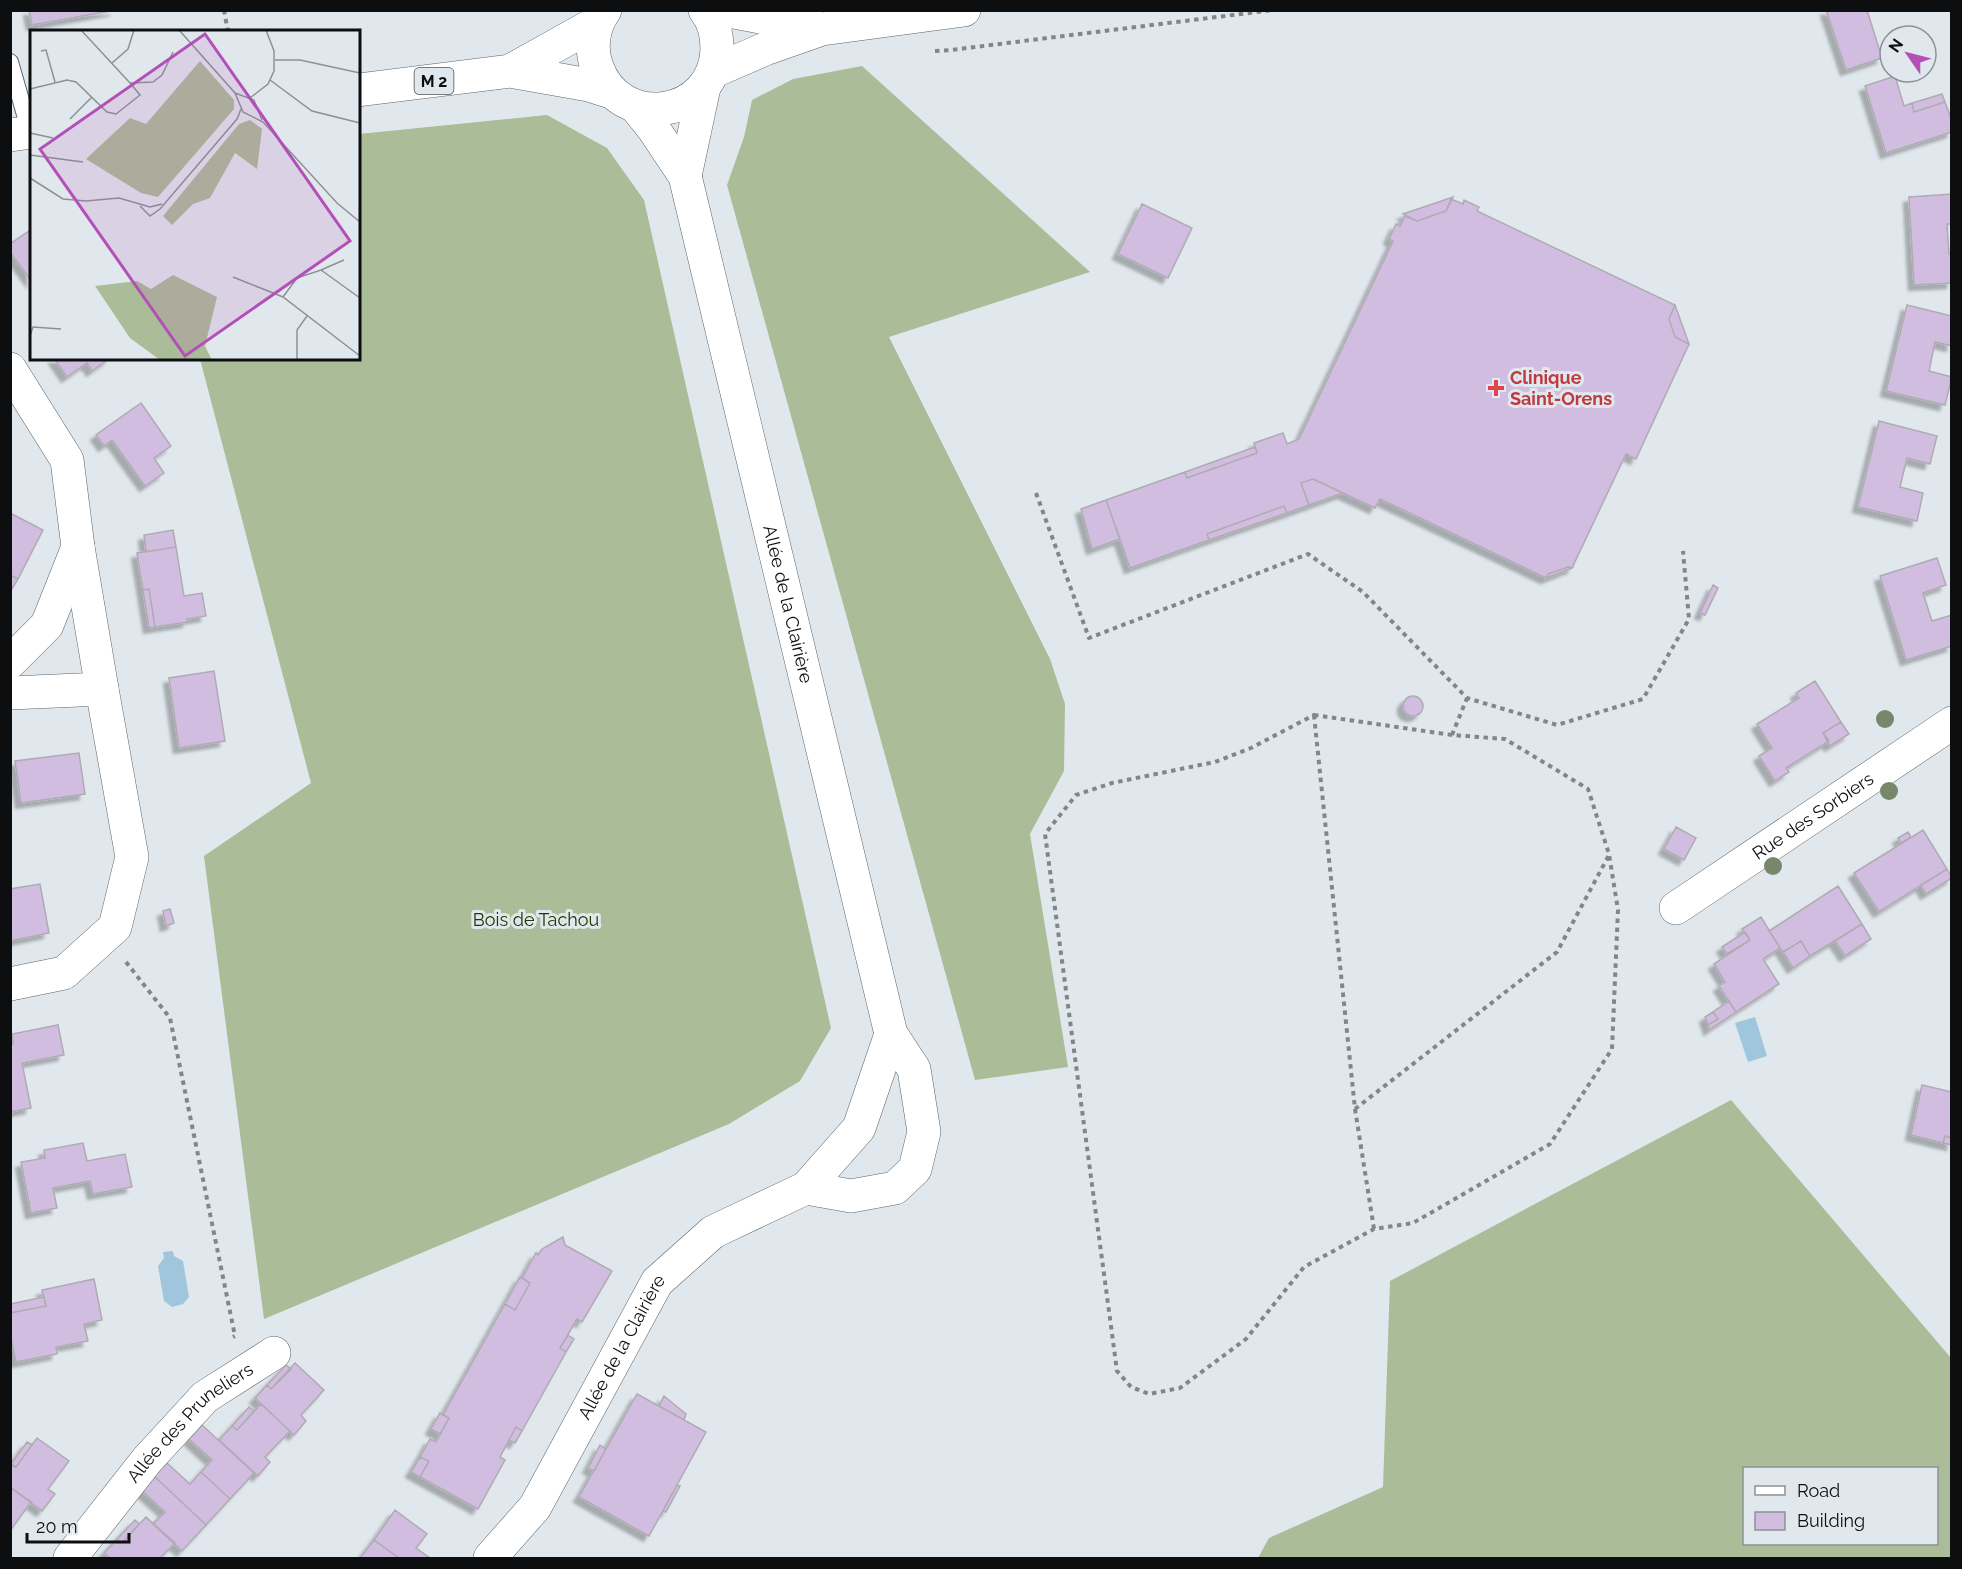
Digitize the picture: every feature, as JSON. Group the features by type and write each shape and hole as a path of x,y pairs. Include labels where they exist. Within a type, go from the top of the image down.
{"street":[{"name":"Allée de la Clairière","path":"685,176 708,80 717,58 714,28 705,10"},
{"path":"724,10 822,29"},
{"path":"624,100 651,110 666,109 680,105 693,97 708,80 765,49 822,29 964,10"},
{"name":"Allée de la Clairière","path":"602,16 593,40 594,60 600,77 653,128 685,176 891,1034 914,1069 924,1132 915,1169 895,1188 851,1196 806,1188"},
{"name":"M 2","path":"510,71 602,16"},
{"name":"M 2","path":"360,90 510,71 589,85 624,100"},
{"path":"10,369 67,460 78,547 132,857 115,927 64,973 10,984"},
{"path":"10,662 47,625 78,547"},
{"path":"10,693 102,689"},
{"name":"Rue des Sorbiers","path":"1676,908 1952,723"},
{"name":"Allée de la Clairière","path":"490,1558 535,1507 657,1282 713,1232 806,1188 859,1128 891,1034"},
{"name":"Allée des Pruneliers","path":"70,1558 147,1460 205,1397 274,1353"}],"lane":[{"path":"10,62 24,133"}],"path":[{"path":"224,10 228,30"},
{"path":"929,51 951,51 1273,10"},
{"path":"1036,493 1089,638 1308,554 1363,592 1467,698 1557,725 1643,699 1689,619 1683,551"},
{"path":"1452,735 1467,698"},
{"path":"1314,715 1355,1109 1374,1229"},
{"path":"1314,715 1452,735 1505,739 1588,789 1609,854 1618,910 1612,1049 1550,1144 1413,1222 1374,1229 1304,1267 1246,1339 1180,1388 1149,1394 1131,1387 1117,1371 1045,834 1076,795 1112,783 1215,762 1251,748 1314,715"},
{"path":"1355,1109 1557,952 1609,854"},
{"path":"105,935 170,1018 234,1336 226,1343"}],"green space":[{"path":"862,66 1090,272 889,337 1050,659 1065,704 1064,771 1030,834 1068,1067 975,1080 727,185 744,137 752,100 793,79"},
{"name":"Bois de Tachou","path":"547,115 607,148 644,200 831,1028 800,1081 729,1124 264,1319 204,856 311,783 200,360 360,360 360,134"},
{"path":"1731,1100 1951,1358 1951,1558 1258,1558 1269,1538 1383,1487 1390,1281"}],"water":[{"path":"1755,1017 1767,1056 1748,1062 1735,1023"},
{"path":"173,1251 174,1256 183,1261 189,1297 183,1304 172,1307 164,1301 158,1266 164,1258 163,1252"}],"building":[{"path":"29,10 116,10 32,25"},
{"path":"1826,10 1867,10 1878,45 1878,59 1846,70"},
{"path":"1878,82 1878,84 1897,84 1904,106 1912,103 1914,112 1945,102 1952,121 1952,132 1886,153 1865,86"},
{"path":"1942,94 1945,102 1914,112 1912,103"},
{"path":"1952,194 1952,224 1947,224 1949,254 1952,254 1952,283 1914,285 1909,197"},
{"path":"1453,197 1446,211 1417,221 1403,214"},
{"name":"Clinique Saint-Orens","path":"1451,199 1463,204 1464,200 1479,207 1477,211 1675,305 1669,319 1675,337 1689,344 1636,459 1626,454 1572,568 1568,567 1548,574 1546,578 1380,499 1375,508 1313,479 1301,483 1309,505 1287,513 1284,506 1207,534 1209,540 1130,568 1106,500 1185,472 1187,478 1257,453 1254,443 1283,433 1287,444 1299,439 1393,241 1389,239 1396,224 1400,226 1405,216 1417,221 1446,211"},
{"path":"1142,204 1192,228 1168,278 1118,254"},
{"path":"30,230 30,279 10,252 10,244"},
{"path":"1675,305 1689,344 1675,337 1669,319"},
{"path":"1907,305 1952,316 1952,346 1935,342 1929,371 1952,377 1945,405 1886,391"},
{"path":"55,360 107,360 92,371 87,363 67,377"},
{"path":"141,403 171,446 154,458 164,473 145,486 112,440 104,446 96,435"},
{"path":"1879,421 1937,436 1930,464 1907,458 1900,487 1923,493 1917,521 1858,507"},
{"path":"1255,447 1257,453 1187,478 1185,472"},
{"path":"1313,479 1343,493 1309,505 1301,483"},
{"path":"1106,500 1120,539 1092,549 1081,509"},
{"path":"1284,506 1287,513 1209,540 1207,534"},
{"path":"10,513 43,530 18,579 10,575"},
{"path":"173,530 176,547 146,552 144,535"},
{"path":"176,547 184,596 202,593 206,616 187,619 188,622 155,627 149,589 143,590 137,553"},
{"path":"1937,558 1946,585 1923,593 1932,621 1952,615 1952,646 1906,660 1880,576"},
{"path":"1568,567 1572,568 1546,578 1548,574"},
{"path":"10,575 18,579 10,592"},
{"path":"1713,585 1718,588 1705,615 1700,613"},
{"path":"149,589 155,627 149,628 143,590"},
{"path":"214,671 225,741 179,748 169,678"},
{"path":"1815,681 1841,722 1823,733 1829,741 1786,768 1789,772 1775,781 1759,756 1772,748 1757,724 1799,698 1796,693"},
{"path":"1409,696 1417,696 1423,702 1423,710 1417,716 1409,716 1403,710 1403,702"},
{"path":"1841,722 1849,734 1830,746 1823,733"},
{"path":"79,753 85,794 21,803 15,761"},
{"path":"1676,827 1696,838 1684,860 1664,849"},
{"path":"1923,830 1947,869 1879,912 1854,873"},
{"path":"1908,832 1911,837 1901,843 1898,838"},
{"path":"1947,869 1952,878 1926,894 1921,885"},
{"path":"40,884 49,933 10,941 10,889"},
{"path":"1838,886 1862,924 1810,956 1801,941 1783,952 1769,931"},
{"path":"170,909 174,923 166,926 163,911"},
{"path":"1761,917 1780,948 1763,959 1779,984 1736,1012 1719,986 1725,982 1714,964 1750,940 1742,929"},
{"path":"1862,924 1871,939 1845,956 1835,941"},
{"path":"1745,932 1750,940 1727,954 1722,947"},
{"path":"1801,941 1810,956 1793,968 1783,952"},
{"path":"1729,1001 1736,1012 1709,1030 1708,1025 1718,1019 1713,1012"},
{"path":"1713,1012 1718,1019 1708,1025 1705,1017"},
{"path":"58,1025 64,1055 22,1063 31,1108 10,1112 12,1034"},
{"path":"1922,1085 1952,1092 1952,1138 1945,1136 1943,1143 1911,1135"},
{"path":"1945,1136 1952,1138 1952,1145 1943,1143"},
{"path":"83,1143 87,1161 125,1154 132,1187 93,1194 90,1181 53,1188 57,1208 31,1213 21,1162 45,1158 44,1150"},
{"path":"563,1237 565,1245 612,1271 582,1322 577,1319 560,1348 566,1352 522,1431 516,1427 500,1457 505,1460 478,1509 420,1477 429,1461 420,1457 430,1439 436,1442 449,1418 443,1415 505,1304 515,1310 530,1283 522,1278 536,1253 538,1255 542,1249"},
{"path":"520,1277 530,1283 515,1310 505,1304"},
{"path":"94,1279 102,1320 84,1324 88,1341 56,1347 57,1354 16,1362 10,1335 10,1313 46,1306 42,1290"},
{"path":"44,1297 46,1306 10,1313 10,1304"},
{"path":"568,1335 574,1339 566,1352 560,1348"},
{"path":"295,1363 324,1390 301,1415 306,1421 294,1435 255,1398 267,1385 271,1389"},
{"path":"286,1365 291,1369 271,1389 267,1385"},
{"path":"637,1394 706,1432 649,1536 579,1497"},
{"path":"664,1396 686,1414 684,1420 659,1406"},
{"path":"261,1404 290,1431 265,1457 270,1462 258,1476 219,1440 232,1426 237,1430"},
{"path":"249,1407 254,1411 237,1430 232,1426"},
{"path":"440,1413 449,1418 440,1434 431,1429"},
{"path":"202,1425 254,1473 230,1499 201,1472 212,1460 189,1439"},
{"path":"516,1427 522,1431 515,1443 509,1440"},
{"path":"37,1438 69,1461 48,1489 55,1494 42,1511 10,1487 10,1465 16,1467"},
{"path":"27,1442 32,1445 16,1467 11,1464"},
{"path":"600,1445 606,1449 594,1471 588,1468"},
{"path":"420,1457 429,1461 420,1477 411,1472"},
{"path":"167,1463 190,1484 201,1472 230,1499 206,1525 154,1476"},
{"path":"154,1476 206,1525 182,1551 153,1524 165,1512 141,1490"},
{"path":"677,1485 680,1486 666,1512 663,1511"},
{"path":"10,1487 31,1502 10,1531"},
{"path":"395,1510 427,1534 416,1548 430,1558 399,1558 374,1540"},
{"path":"146,1517 175,1543 160,1558 110,1558 104,1553 117,1539 122,1543"},
{"path":"135,1520 139,1524 122,1543 117,1539"},
{"path":"374,1540 399,1558 360,1558"}],"place":[{"name":"Clinique Saint-Orens","path":"1496,388"}]}
